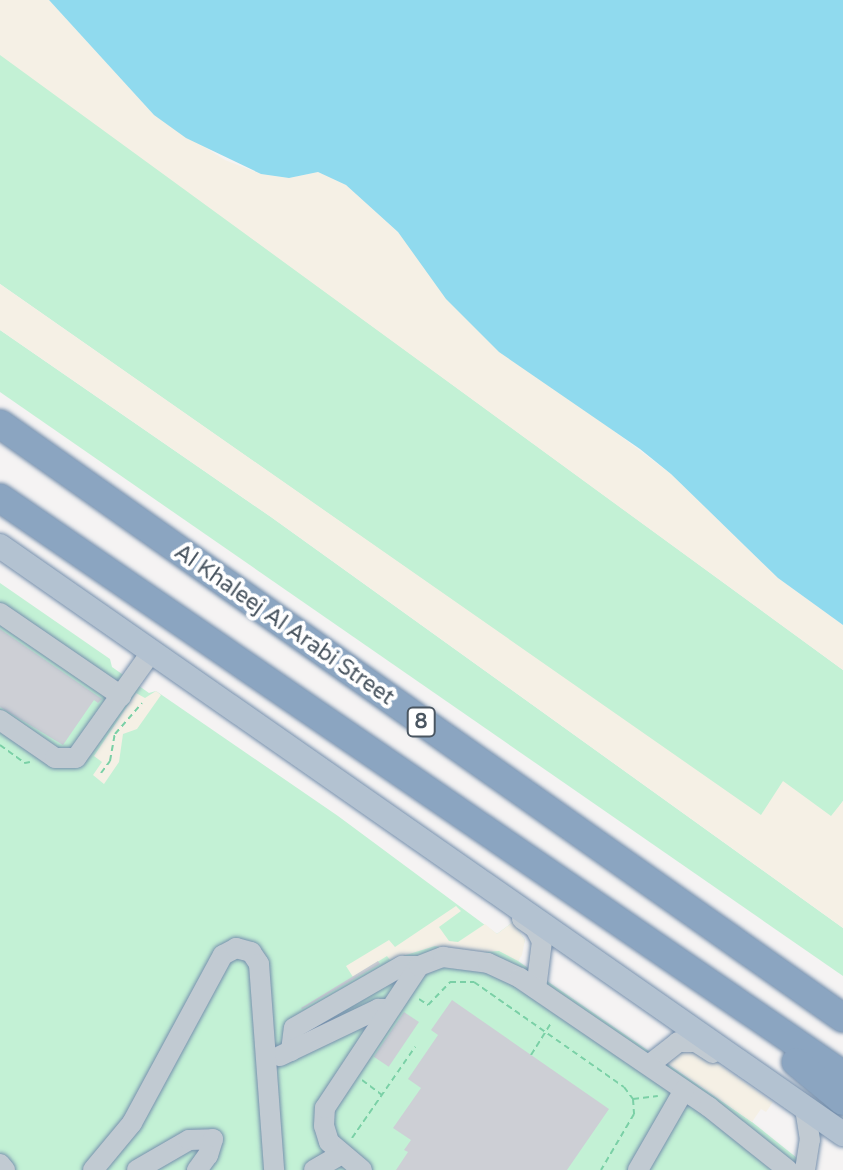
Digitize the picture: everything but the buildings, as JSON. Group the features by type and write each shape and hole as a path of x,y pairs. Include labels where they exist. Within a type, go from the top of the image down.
{"highway":[{"name":"Al Khaleej Al Arabi Street","path":"0,424 843,1018"},
{"name":"8","path":"0,498 843,1075"},
{"path":"753,1013 779,1045 843,1101"}],"main road":[{"path":"0,546 843,1134"}],"lane":[{"path":"0,613 121,696"},
{"path":"0,720 55,758 71,760 80,755 152,651"},
{"path":"486,884 491,897 541,936 543,946 536,989"},
{"path":"93,1170 132,1123 223,955 236,948 251,952 259,964 274,1170"},
{"path":"291,1051 294,1028 402,966 419,966 443,957 478,961 509,971 649,1065 681,1095 788,1170"},
{"path":"362,1170 340,1155 329,1142 323,1117 328,1100 419,966"},
{"path":"266,1063 378,1009 389,1009"},
{"path":"649,1065 672,1044 690,1041 752,1070"},
{"path":"638,1170 681,1095"},
{"path":"805,1107 810,1140 805,1170"},
{"path":"137,1170 189,1140 213,1139 208,1155 197,1170"},
{"path":"314,1170 340,1155"},
{"path":"0,1164 5,1170"}],"path":[{"path":"101,773 110,761 115,734 142,703"},
{"path":"404,989 428,1005 450,982 466,979 624,1087 633,1099 631,1121 602,1168 609,1170"},
{"path":"531,1055 562,1007"},
{"path":"340,1155 415,1047"},
{"path":"348,1070 382,1095"},
{"path":"633,1099 681,1095"}],"green space":[{"path":"0,54 843,670 843,801 832,817 761,816 0,284"},
{"path":"0,330 271,517 843,928 843,976 0,392"},
{"path":"0,583 110,659 112,667 149,693 156,691 338,816 497,934 513,922 525,940 518,961 752,1122 812,1170 0,1170"}],"sand":[{"path":"0,0 49,0 154,115 225,160 261,174 289,178 318,172 346,185 398,232 421,261 586,410 671,474 778,578 843,625 843,670 0,55"},
{"path":"0,284 761,815 783,781 831,816 843,801 843,928 271,517 0,330"},
{"path":"156,691 161,695 137,729 123,734 119,762 104,784 93,775 102,762 94,756 136,693 145,698"},
{"path":"456,906 461,911 439,927 449,941 458,942 485,924 497,934 513,922 525,940 518,961 499,951 470,953 435,946 390,960 387,956 353,977 346,966 389,940 395,947"},
{"path":"686,1049 703,1053 773,1102 766,1112 761,1109 752,1122 666,1060"}],"water":[{"path":"49,0 843,0 843,625 778,578 671,474 640,449 499,352 446,299 398,232 346,185 318,172 289,178 261,174 186,138 154,115"}]}
